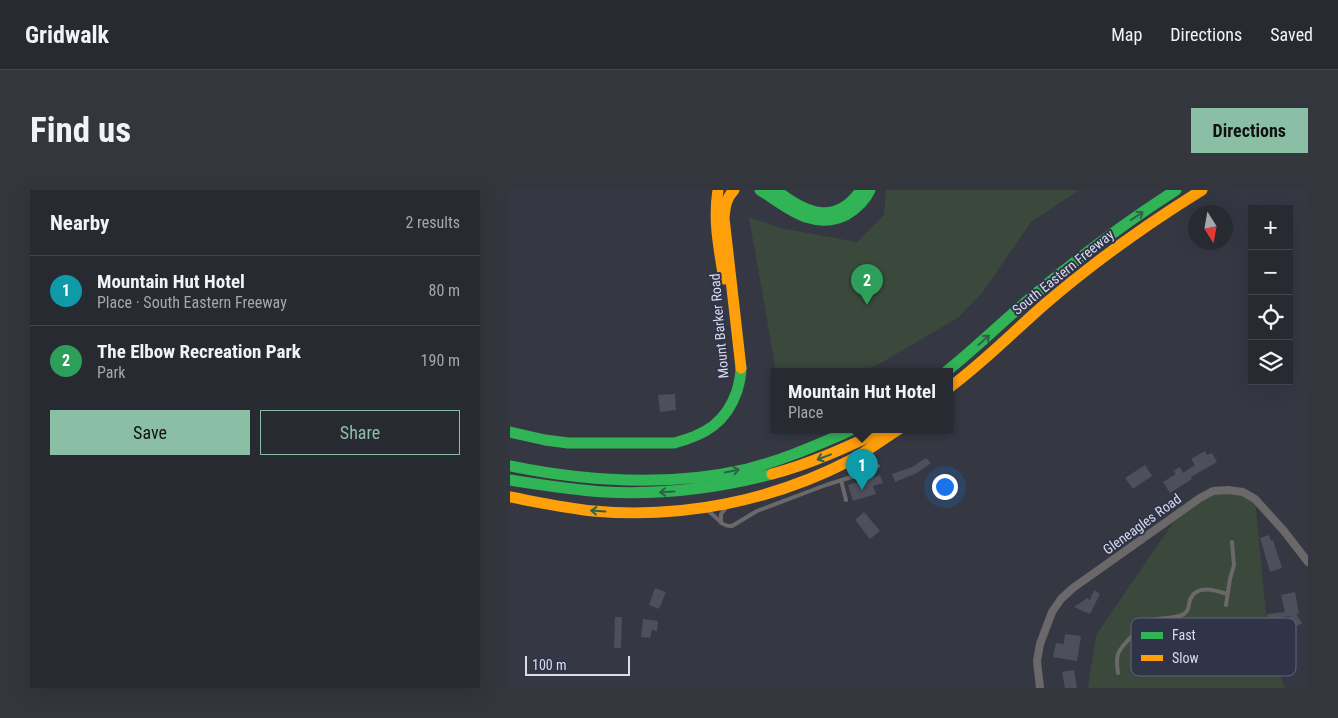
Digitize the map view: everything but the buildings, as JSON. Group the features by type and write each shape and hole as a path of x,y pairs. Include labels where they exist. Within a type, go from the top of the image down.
{"main road":[{"name":"Mount Barker Road","path":"510,428 566,439 673,439 697,433 716,419 724,410 736,382 737,371 717,230 716,201 718,190"},
{"name":"Mount Barker Road","path":"510,432 568,443 667,443 687,441 710,430 719,422 736,396 741,371 724,211 728,198 734,190"},
{"path":"760,190 809,220 829,216 851,202 861,190"},
{"path":"776,190 797,206 842,218 860,205 870,190"},
{"name":"South Eastern Freeway","path":"950,368 978,346 1063,271 1123,225 1176,190"},
{"name":"South Eastern Freeway","path":"953,385 1100,259 1202,190"},
{"path":"1130,237 1215,190"},
{"path":"510,466 563,475 600,478 674,479 711,476 784,458 844,433"},
{"path":"510,480 570,490 608,493 682,491 756,479 828,456 876,433"},
{"path":"510,497 572,509 595,511 655,513 703,509 778,491 829,471 861,454 893,433"},
{"path":"510,458 575,470 711,476"}],"street":[{"name":"Gleneagles Road","path":"1040,688 1037,661 1040,644 1052,612 1061,599 1073,588 1200,498 1213,491 1243,492 1255,499 1284,531 1308,562"}],"lane":[{"path":"703,509 714,514 726,526 734,526 748,515 757,511 878,466"},
{"path":"841,480 846,500"},
{"path":"721,523 722,513 733,503"},
{"path":"1226,604 1234,565 1232,542"},
{"path":"1166,618 1186,613 1194,593 1202,589 1213,589 1227,594"},
{"path":"1118,673 1117,656 1120,649 1131,638"}],"green space":[{"path":"886,190 1079,190 1031,222 982,293 959,317 881,363 870,368 775,368 749,217 780,228 857,242 884,215"},
{"path":"1228,490 1255,499 1266,618 1131,618 1131,676 1280,676 1285,688 1088,688 1096,635 1179,514 1200,498"}],"traffic: fast":[{"path":"760,190 800,215 822,220 846,215 866,198 870,190"},
{"path":"776,190 798,205 820,212 841,209 851,202 861,190"},
{"path":"951,368 1068,267 1121,227 1176,190"},
{"path":"510,432 568,443 674,443 685,440 713,426 727,412 737,391 741,368"},
{"path":"510,466 599,479 658,480 688,478 718,475 761,465 844,433"},
{"path":"510,480 593,491 626,493 710,487 772,474"}],"traffic: slow":[{"path":"718,190 716,223 724,279"},
{"path":"734,190 725,206 724,218 741,368"},
{"path":"953,385 1082,273 1161,216 1202,190"},
{"path":"772,474 814,460 877,433"},
{"path":"510,497 583,510 626,513 660,512 726,504 790,486 821,474 851,460 893,433"}],"place":[{"name":"The Elbow Recreation Park","path":"867,305"},
{"name":"Mountain Hut Hotel","path":"862,490"}]}
